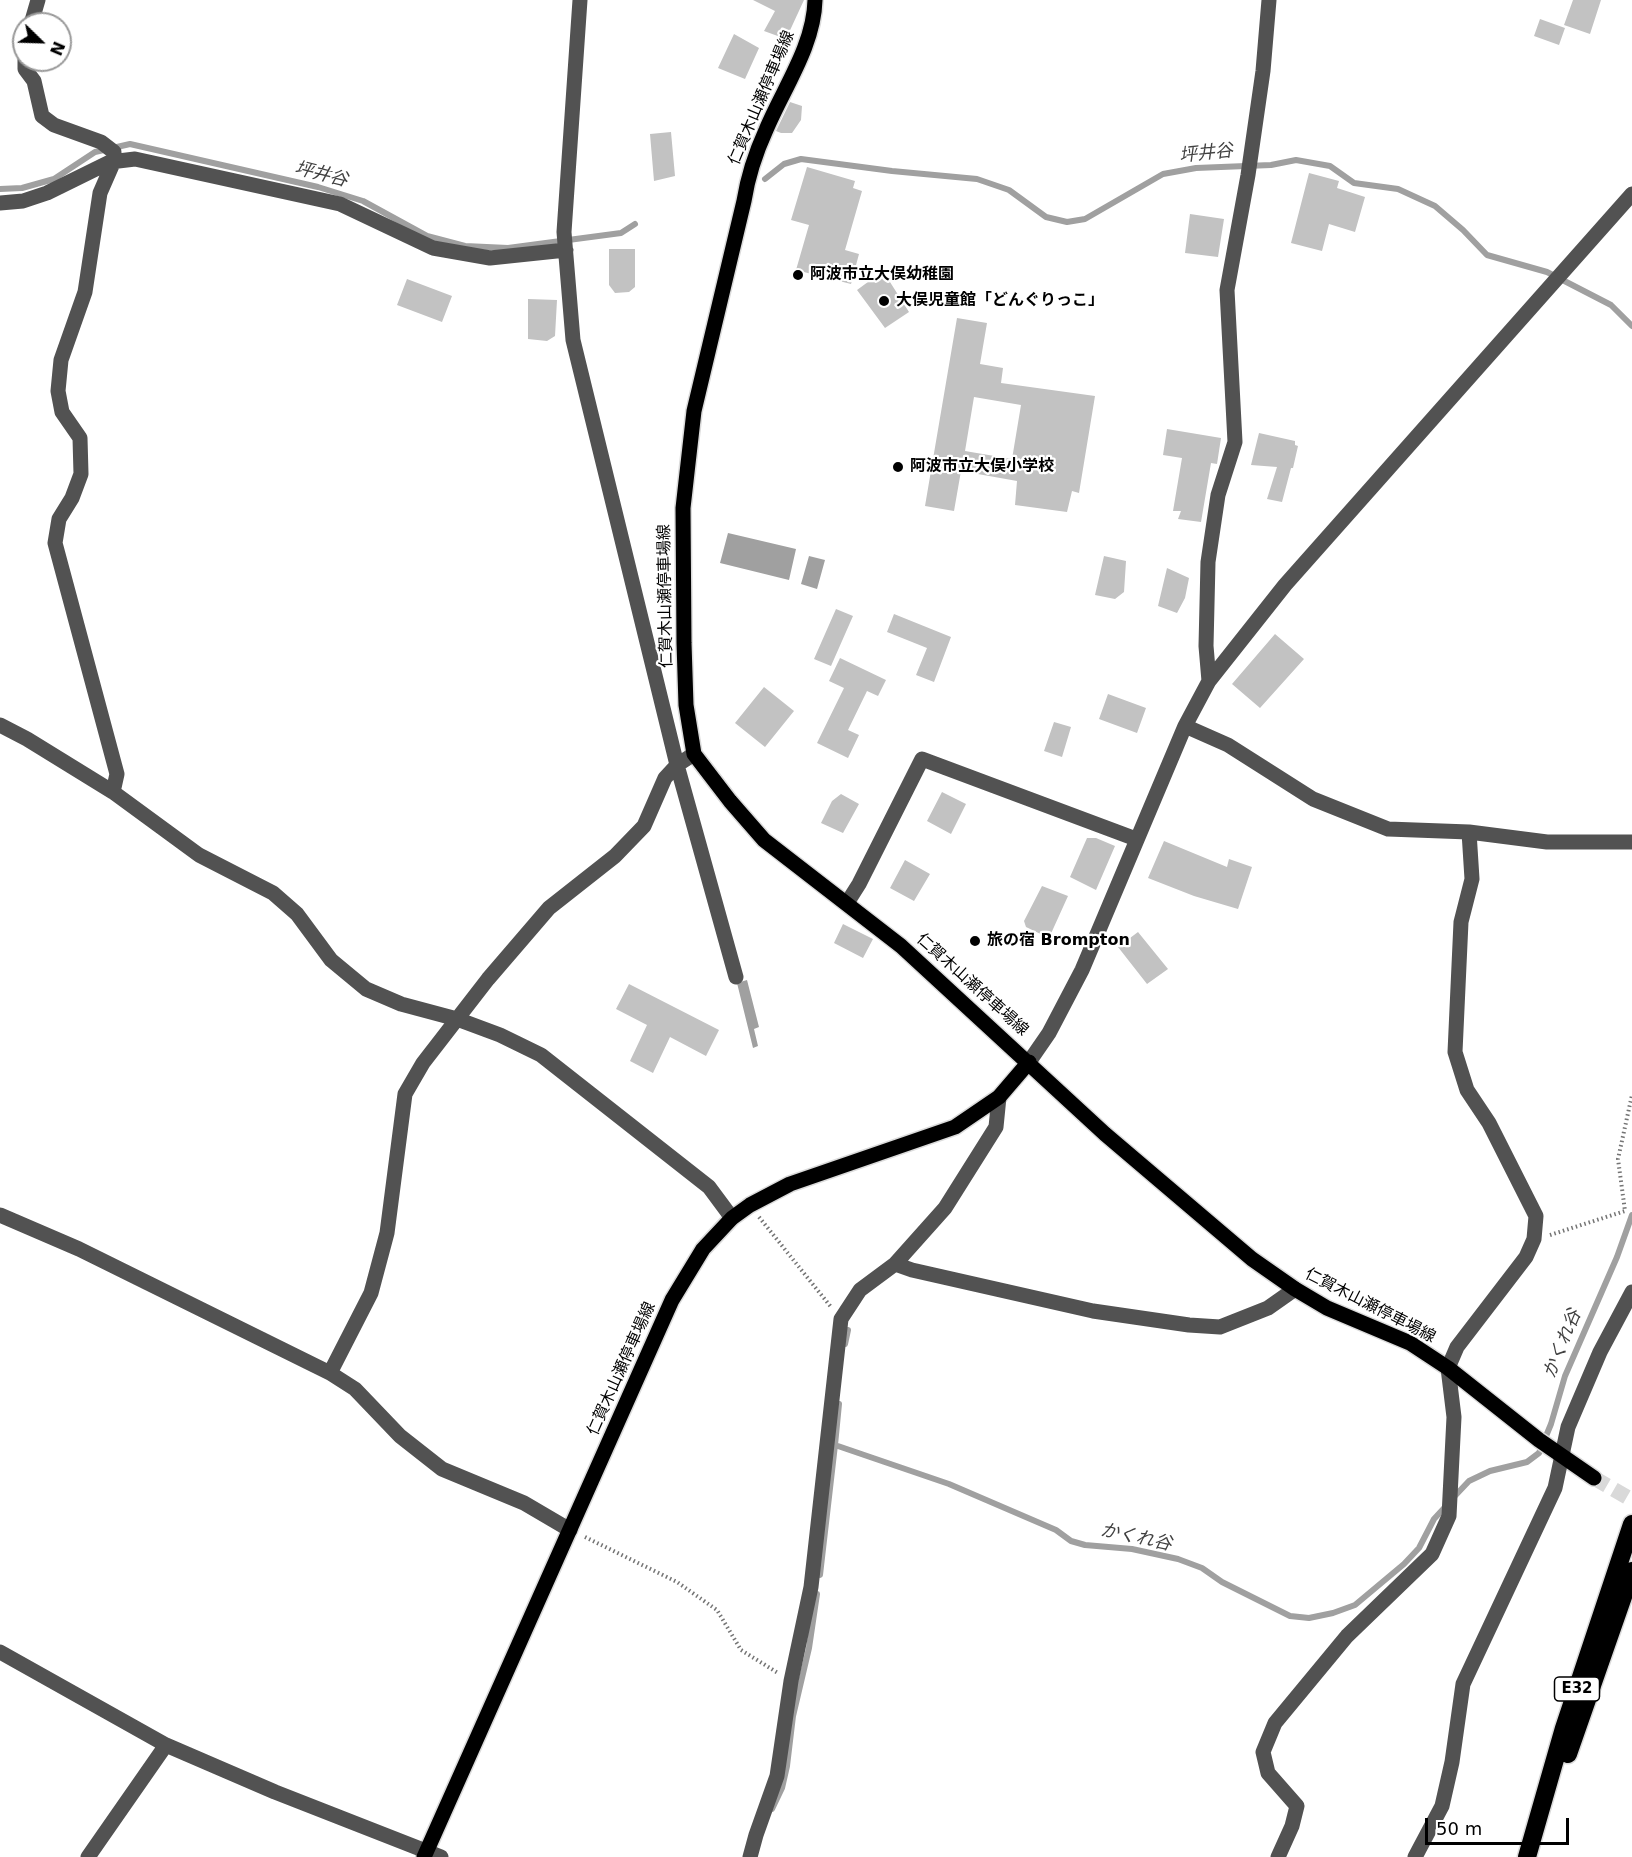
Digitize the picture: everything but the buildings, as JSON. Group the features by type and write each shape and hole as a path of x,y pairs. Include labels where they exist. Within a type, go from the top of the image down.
{"highway":[{"name":"E32","path":"1527,1857 1564,1728 1632,1524"},
{"name":"E32","path":"1532,1857 1632,1571"}],"main road":[{"name":"仁賀木山瀬停車場線","path":"815,0 815,10 799,60 749,171 744,201 693,411 683,508 683,553 686,705 694,754 764,840 901,946 1105,1134 1252,1259 1326,1308 1410,1343 1448,1368 1543,1444 1594,1478"},
{"name":"仁賀木山瀬停車場線","path":"430,1855 672,1300 703,1249 732,1218 750,1205 790,1184 955,1127 999,1097 1029,1062"}],"street":[{"path":"580,0 565,241 573,340 677,765 736,976"},
{"path":"1209,681 1206,646 1208,562 1218,495 1235,442 1227,290 1248,175 1263,70 1269,0"},
{"path":"27,72 34,81 42,116 54,125 111,153 340,204 433,248 490,258 565,241"},
{"path":"0,203 23,201 47,193 111,153"},
{"path":"111,153 100,193 85,292 61,360 58,391 62,412 80,438 81,474 72,498 60,519 55,543 117,774 113,792"},
{"path":"1029,1062 1049,1033 1082,970 1185,726 1209,681 1285,585 1632,194"},
{"path":"0,725 113,792 199,855 273,893 297,914 330,960 366,989 401,1004 457,1019 500,1035 541,1055 709,1187 732,1218"},
{"path":"1185,726 1228,746 1313,799 1388,829 1469,832 1547,842 1632,842"},
{"path":"330,1373 371,1293 387,1233 405,1094 423,1063 488,979 549,908 615,856 644,826 665,778 677,765 694,754"},
{"path":"847,903 859,884 922,759 1136,839"},
{"path":"1278,1857 1292,1826 1297,1806 1268,1773 1263,1752 1275,1723 1347,1636 1432,1554 1449,1516 1454,1417 1448,1368 1457,1347 1526,1257 1534,1239 1536,1216 1489,1123 1467,1090 1455,1052 1461,921 1472,879 1469,832"},
{"path":"750,1857 777,1776 791,1681 811,1587 841,1319 860,1290 895,1264 945,1208 996,1127 999,1097"},
{"path":"0,1215 79,1249 195,1304 330,1373 355,1389 400,1436 442,1469 524,1503 570,1530"},
{"path":"895,1264 933,1275 1093,1311 1220,1327 1268,1308 1295,1289"},
{"path":"1415,1857 1442,1806 1452,1762 1463,1684 1555,1488 1568,1427 1600,1352 1632,1292"},
{"path":"0,1652 166,1746 430,1855"},
{"path":"88,1857 166,1746"}],"path":[{"path":"1534,1239 1625,1211 1618,1159 1632,1095"},
{"path":"750,1205 841,1319"},
{"path":"570,1530 676,1582 717,1610 741,1650 791,1681"}],"shaded area":[{"path":"728,533 796,549 789,580 720,563"},
{"path":"809,556 825,560 817,589 801,584"},
{"path":"747,980 759,1027 754,1029 758,1046 753,1048 737,983"}],"waterway":[{"name":"坪井谷","path":"0,189 22,188 54,179 95,152 130,144 318,187 363,201 427,236 465,246 508,248 621,233 635,224"},
{"name":"坪井谷","path":"765,179 784,164 801,159 977,179 1009,190 1046,217 1067,222 1085,219 1163,174 1196,168 1271,165 1296,160 1330,166 1354,183 1398,189 1435,206 1487,255 1547,272 1611,305 1632,326"},
{"name":"かくれ谷","path":"1452,1499 1469,1481 1490,1471 1527,1462 1539,1453 1551,1424 1565,1376 1617,1257 1632,1215"},
{"path":"845,1344 848,1330"},
{"path":"835,1445 839,1404"},
{"name":"かくれ谷","path":"820,1575 835,1445 949,1484 1056,1530 1071,1541 1085,1545 1132,1549 1178,1559 1202,1568 1222,1582 1290,1616 1309,1618 1355,1605 1404,1564 1419,1548 1434,1519 1446,1506"},
{"name":"かくれ谷","path":"772,1809 782,1788 787,1766 793,1716 809,1648 817,1594"}],"tunnel":[{"path":"1594,1478 1632,1500"}],"place":[{"name":"阿波市立大俣幼稚園","path":"798,275"},
{"name":"大俣児童館「どんぐりっこ」","path":"884,301"},
{"name":"阿波市立大俣小学校","path":"898,467"},
{"name":"旅の宿 Brompton","path":"975,941"}]}
